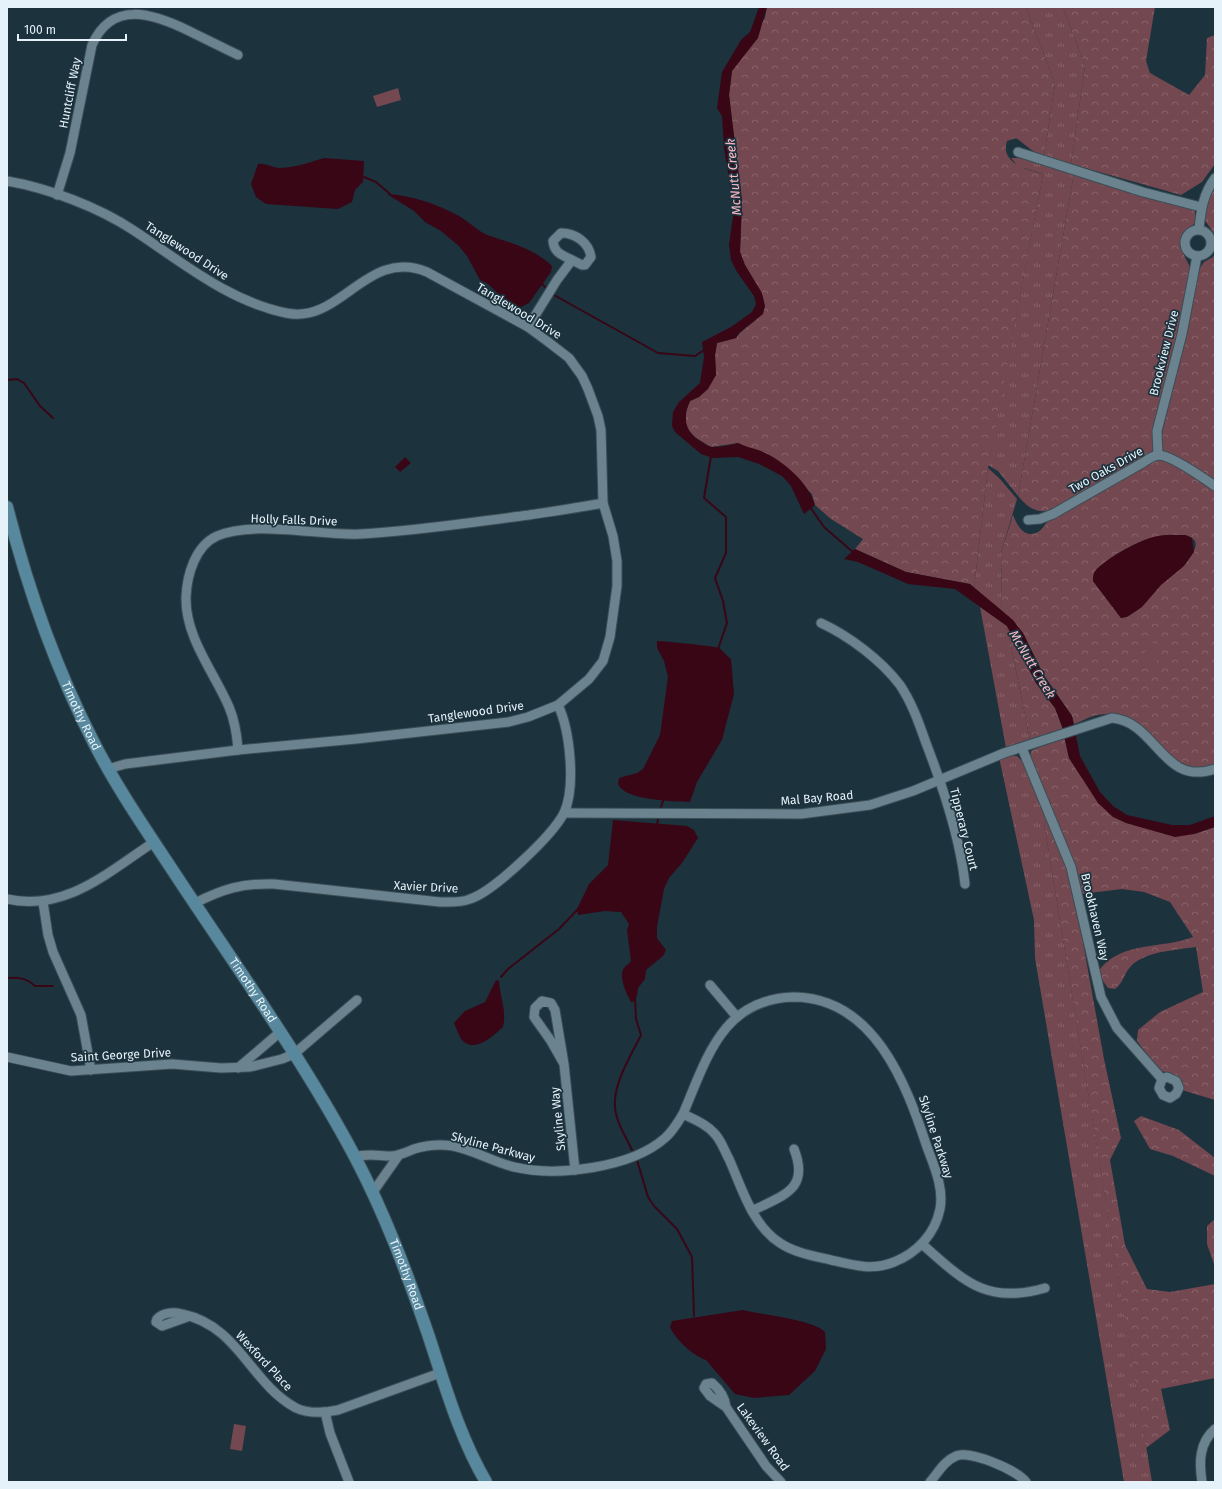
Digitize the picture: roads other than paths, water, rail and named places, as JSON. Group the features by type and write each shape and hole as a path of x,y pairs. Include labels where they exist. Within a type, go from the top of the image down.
{"main road":[{"name":"Timothy Road","path":"7,507 31,595 47,641 82,719 108,769 154,842 294,1054 355,1157 373,1192 400,1256 462,1433 486,1482"}],"street":[{"name":"Huntcliff Way","path":"57,195 70,153 92,44 100,29 111,18 121,13 133,11 147,12 238,55"},
{"path":"1018,152 1143,192 1201,207"},
{"path":"1199,229 1201,207 1207,191 1215,178"},
{"name":"Tanglewood Drive","path":"7,181 57,195 118,221 203,278 232,293 280,312 296,314 316,311 375,273 388,268 410,267 438,278 528,327 569,358 582,376 588,389 598,416 601,430 603,503 613,536 617,561 617,586 610,637 603,660 597,670 589,679 558,705 528,717 484,725 238,750 125,764 108,769"},
{"path":"1199,229 1209,234 1212,245 1208,252 1197,256 1189,253 1185,242 1189,233 1199,229"},
{"name":"Brookview Drive","path":"1158,455 1157,431 1182,334 1197,256"},
{"path":"528,327 557,280 572,260"},
{"name":"Two Oaks Drive","path":"1028,520 1040,519 1052,514 1158,455 1174,461 1215,486"},
{"name":"Holly Falls Drive","path":"238,750 234,723 229,707 195,639 187,613 186,594 188,578 196,557 208,541 224,533 247,530 359,534 417,530 552,512 603,503"},
{"name":"Tipperary Court","path":"822,623 836,630 864,649 899,684 912,706 940,780 962,863 965,884"},
{"name":"Xavier Drive","path":"195,903 233,887 261,884 440,902 469,900 489,888 508,873 544,838 564,813 570,785 569,749 566,725 558,705"},
{"name":"Mal Bay Road","path":"564,813 808,813 870,805 913,791 983,760 1022,748 1082,726 1112,718 1121,718 1142,731 1175,766 1191,770 1204,771 1215,769"},
{"name":"Brookhaven Way","path":"1022,748 1071,867 1101,997 1117,1028 1162,1079"},
{"path":"7,899 28,902 43,902 70,895 154,842"},
{"path":"43,902 48,935 53,952 80,1015 90,1070"},
{"path":"710,985 737,1017"},
{"name":"Skyline Parkway","path":"355,1157 364,1155 399,1155 416,1148 438,1145 454,1146 514,1167 535,1171 575,1170 607,1164 644,1152 665,1138 683,1114 715,1040 729,1023 757,1005 776,998 800,997 817,999 836,1006 854,1018 885,1051 905,1085 940,1185 940,1207 937,1220 922,1244 904,1258 883,1266 871,1267 851,1265 788,1248 779,1243 762,1227 752,1211 718,1138 705,1125 683,1114"},
{"path":"294,1054 357,1000"},
{"name":"Skyline Way","path":"564,1064 553,1044 534,1017 535,1008 542,1001 551,1003 555,1010 564,1064 575,1170"},
{"path":"238,1068 279,1032"},
{"name":"Saint George Drive","path":"7,1057 67,1070 90,1070 145,1064 238,1068 250,1067 282,1059 294,1054"},
{"path":"752,1211 785,1194 795,1185 800,1168 794,1149"},
{"path":"373,1192 399,1155"},
{"path":"922,1244 955,1273 979,1288 1016,1295 1045,1288"},
{"name":"Wexford Place","path":"190,1316 206,1321 222,1332 284,1399 302,1410 325,1412 338,1410 440,1373"},
{"name":"Lakeview Road","path":"726,1407 771,1473 781,1482"},
{"path":"325,1412 330,1434 348,1482"},
{"path":"1202,1482 1200,1457 1203,1445 1208,1435 1215,1429"},
{"path":"930,1482 946,1462 958,1455 978,1458 1011,1470 1026,1482"}],"water":[{"path":"759,7 767,7 758,38 732,71 729,95 742,201 740,252 745,265 762,293 765,306 763,314 739,333 736,338 717,343 715,355 716,375 708,389 699,397 690,401 686,413 686,419 689,430 692,434 709,446 720,447 738,443 761,451 786,466 807,489 815,505 804,514 791,486 782,476 759,464 738,457 713,458 701,454 675,432 672,426 673,412 679,402 700,383 704,357 702,342 731,327 752,312 756,304 754,296 737,272 731,260 729,245 734,209 724,148 722,116 717,108 722,72 741,40 750,32"},
{"path":"324,158 364,161 363,182 355,190 352,202 338,209 266,204 256,197 251,184 258,164 280,168"},
{"path":"387,194 414,198 449,211 461,217 486,234 531,251 546,260 552,266 551,272 529,303 519,308 510,305 488,284 480,280 467,256 459,246 441,231 425,222 414,211"},
{"path":"405,457 411,463 400,472 395,467"},
{"path":"1185,535 1192,538 1194,552 1184,566 1161,585 1142,607 1127,617 1121,618 1093,581 1095,571 1114,556 1144,540 1158,536"},
{"path":"855,549 906,572 970,584 1013,620 1023,633 1043,675 1072,716 1080,756 1100,792 1113,806 1127,815 1172,825 1190,825 1215,816 1215,827 1194,834 1175,837 1126,823 1113,817 1098,803 1069,758 1062,726 1055,708 1036,683 1007,626 955,589 908,584 858,562 844,559"},
{"path":"657,641 715,647 719,648 731,659 734,694 722,740 697,782 690,802 640,797 622,790 618,784 619,778 637,773 643,769 660,735 668,677 664,661 657,648"},
{"path":"613,820 687,826 694,830 698,838 682,863 669,878 664,889 657,927 657,938 666,950 663,956 646,970 645,979 638,988 637,996 632,1003 626,991 622,976 624,968 631,961 627,930 629,924 621,912 605,911 578,915 577,909 589,884 608,865"},
{"path":"496,980 499,981 504,1010 503,1027 480,1044 469,1045 461,1038 454,1023 465,1011 485,1002"},
{"path":"743,1310 798,1321 819,1328 825,1332 826,1349 815,1371 789,1395 754,1398 735,1394 706,1360 695,1355 680,1342 670,1327 672,1321"}],"waterway":[{"path":"364,177 376,182 390,194"},
{"path":"542,284 545,287"},
{"path":"554,295 658,353 695,356 704,350"},
{"path":"7,380 17,379 24,383 40,406 53,418"},
{"path":"711,456 704,498 726,517 726,553 715,578 723,601 727,623 718,649"},
{"name":"McNutt Creek","path":"810,507 824,527 854,553"},
{"path":"661,807 664,798"},
{"path":"657,825 658,819"},
{"path":"501,977 508,969 559,929 579,908"},
{"path":"7,978 22,979 29,981 35,986 53,986"},
{"path":"632,1150 617,1118 615,1098 620,1079 641,1035 636,1019 635,998"},
{"path":"637,1160 648,1197 654,1206 677,1229 692,1257 694,1316"}]}
